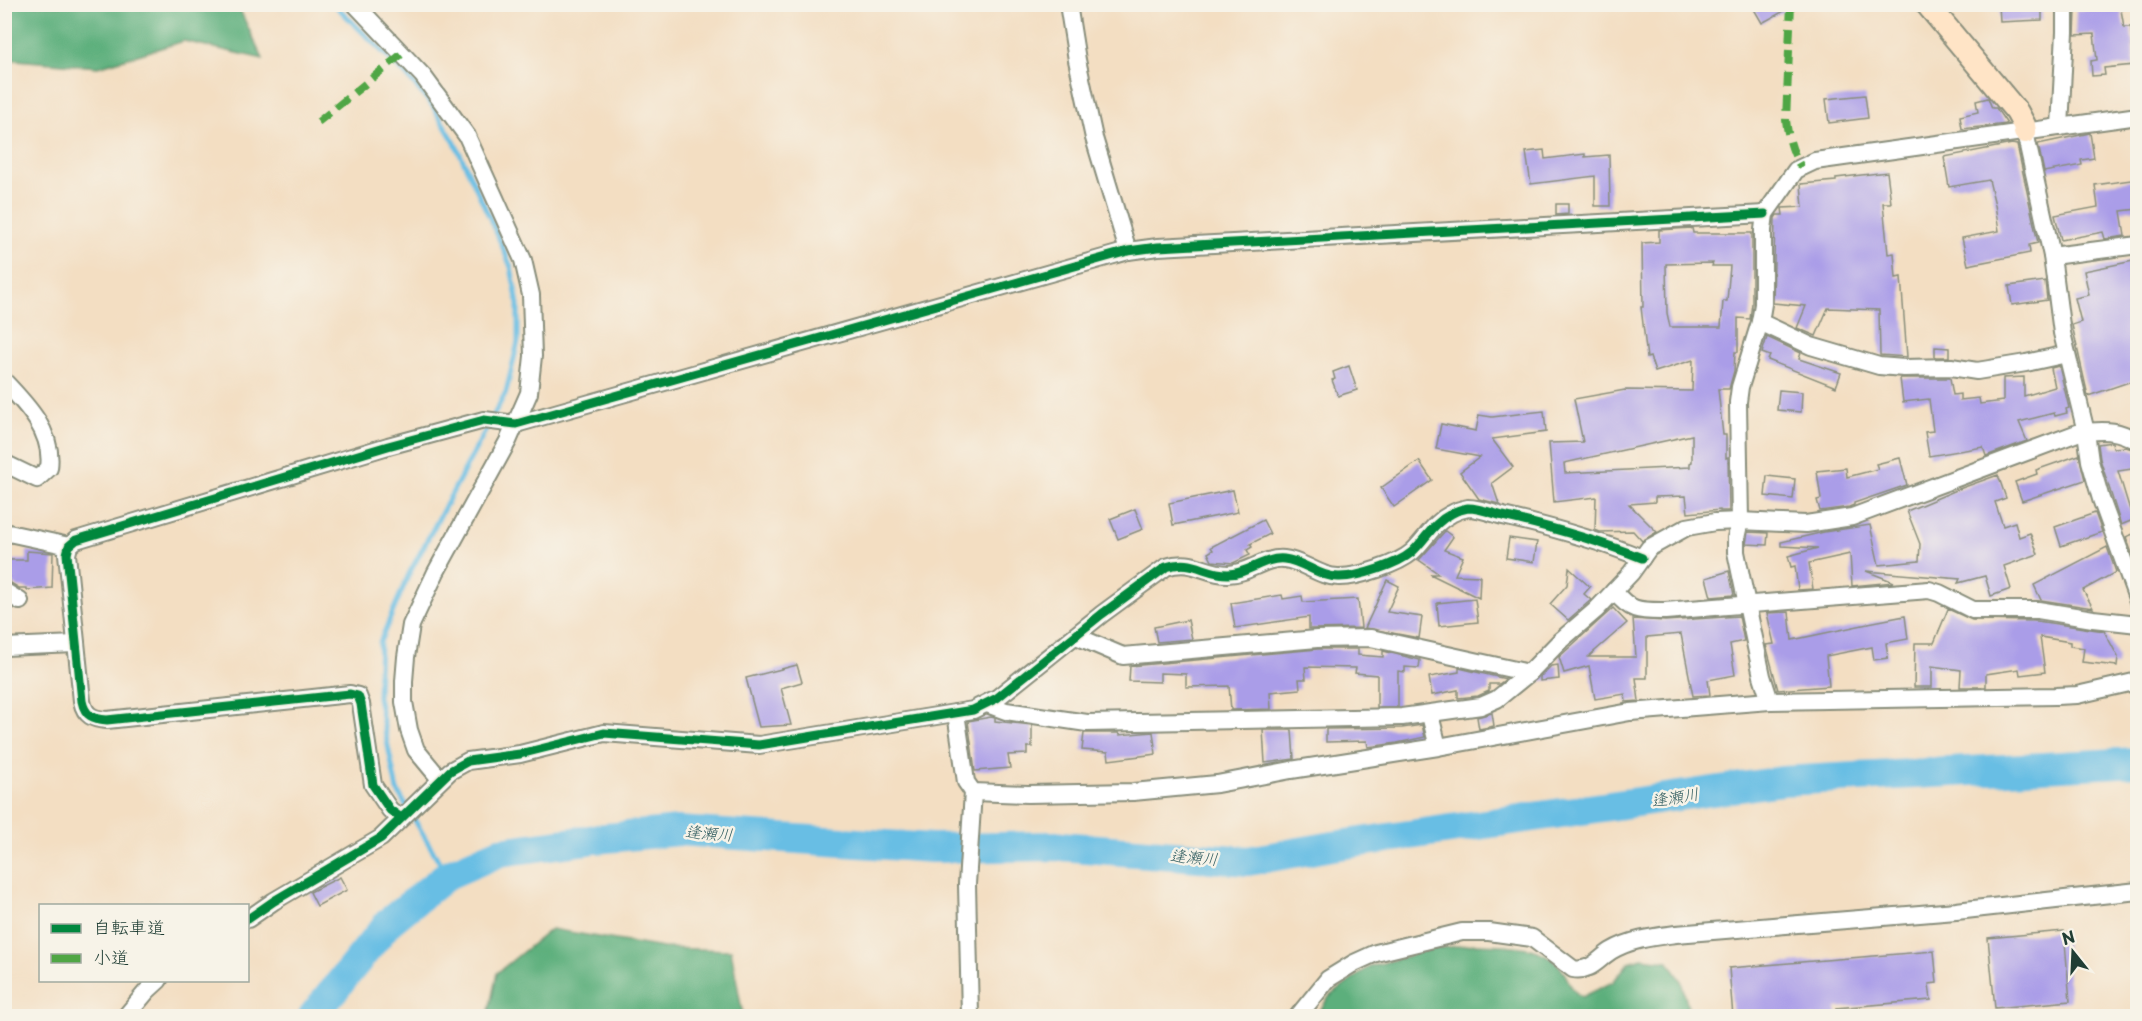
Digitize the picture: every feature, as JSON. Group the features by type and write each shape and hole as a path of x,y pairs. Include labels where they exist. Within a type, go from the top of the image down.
{"street":[{"path":"355,4 423,76 467,136 523,260 531,295 533,356 529,393 509,423 411,625 405,657 404,702 409,730 416,750 441,779"},
{"path":"1068,4 1077,60 1094,138 1128,251"},
{"path":"1927,4 2017,112 2024,125 2052,256 2062,333 2086,432 2090,460 2101,499 2138,602"},
{"path":"2060,127 2065,4"},
{"path":"1770,701 1762,676 1736,552 1740,521 1738,402 1763,304 1765,214 1796,170 1815,161 2138,116"},
{"path":"404,816 390,810 373,785 358,696 350,694 107,720 96,719 85,713 67,554 69,546 76,540 104,531 388,446 484,420 509,423 1128,251 1170,246 1765,214"},
{"path":"2052,256 2138,244"},
{"path":"1760,322 1811,346 1879,366 1952,367 1977,371 2067,354"},
{"path":"4,381 20,397 42,427 51,455 49,468 37,479 4,464"},
{"path":"987,704 1005,711 1087,723 1402,717 1430,715 1481,706 1497,699 1529,673 1614,591 1649,549 1659,541 1687,527 1715,522 1740,521 1806,524 1852,517 2080,432 2115,431 2138,441"},
{"path":"249,919 381,838 450,771 468,761 520,754 604,733 759,745 956,713 987,704 997,698 1166,567 1188,563 1216,572 1237,574 1278,559 1294,561 1332,577 1353,576 1398,561 1414,550 1436,524 1454,512 1467,508 1532,522 1619,548 1642,558"},
{"path":"4,531 69,546"},
{"path":"1614,591 1628,606 1641,611 1665,611 1929,590 1973,610 2023,608 2138,624"},
{"path":"4,591 20,601"},
{"path":"1076,636 1123,656 1317,639 1371,638 1529,673"},
{"path":"4,647 76,644"},
{"path":"973,799 1028,794 1133,792 1217,784 1630,712 1770,701 2077,695 2138,681"},
{"path":"956,713 966,782 973,799 967,867 970,1017"},
{"path":"1430,715 1438,747"},
{"path":"1298,1017 1328,980 1354,963 1376,953 1462,932 1489,932 1532,938 1573,969 1578,970 1592,967 1609,952 1620,946 1638,940 1676,934 1956,911 2138,891"},
{"path":"126,1017 147,990 158,982"}],"green space":[{"path":"4,5 232,5 239,8 263,59 184,41 98,67 5,59"},
{"path":"551,929 663,948 731,950 743,1016 488,1016 497,973"},
{"path":"1475,944 1520,947 1542,953 1560,967 1574,991 1582,997 1613,982 1629,962 1642,958 1668,961 1681,980 1690,1016 1316,1016 1328,998 1369,967 1432,949"}],"building":[{"path":"1751,4 1797,4 1762,23"},
{"path":"1999,4 2042,4 2042,20 2000,22"},
{"path":"2107,4 2120,4 2124,27 2131,27 2134,65 2104,68 2105,75 2092,76 2091,61 2097,60 2094,34 2075,35 2076,10 2107,8"},
{"path":"1865,95 1868,118 1829,123 1826,99"},
{"path":"1988,98 1992,108 1996,108 2007,124 1962,129 1960,116 1978,112 1976,101"},
{"path":"2090,133 2094,158 2081,160 2082,165 2044,172 2038,144"},
{"path":"2017,145 2038,243 2029,245 2030,253 1968,265 1962,238 1999,231 1995,205 1989,180 1949,187 1944,157"},
{"path":"1544,150 1545,159 1585,154 1585,157 1609,155 1610,206 1595,206 1595,176 1531,184 1526,152"},
{"path":"1887,172 1891,203 1883,203 1888,254 1894,253 1896,278 1901,277 1907,357 1880,355 1879,310 1828,308 1816,336 1797,328 1806,306 1773,303 1775,218 1777,215 1783,215 1782,208 1803,207 1801,184 1836,181 1836,178"},
{"path":"2138,179 2138,209 2121,211 2125,236 2105,239 2103,232 2061,240 2055,215 2098,207 2095,185"},
{"path":"1556,204 1568,204 1568,214 1556,215"},
{"path":"1692,228 1693,233 1752,233 1752,303 1750,319 1738,318 1738,352 1735,352 1734,371 1729,389 1718,389 1723,435 1726,435 1726,458 1728,457 1729,511 1688,513 1686,496 1655,497 1655,502 1629,504 1657,532 1642,541 1633,531 1600,532 1595,530 1596,497 1554,502 1549,443 1583,442 1574,399 1625,390 1692,391 1693,360 1655,372 1650,357 1647,358 1641,307 1643,307 1642,243 1659,242 1659,230","holes":["1713,263 1712,266 1730,266 1727,301 1723,301 1721,327 1670,327 1667,313 1666,264","1692,435 1690,467 1565,473 1564,463"]},
{"path":"2138,260 2138,379 2088,396 2072,325 2081,322 2075,298 2089,295 2084,271"},
{"path":"2045,281 2047,300 2012,305 2009,286"},
{"path":"1767,337 1801,353 1799,359 1841,373 1836,387 1768,360 1770,356 1762,353"},
{"path":"1935,347 1949,348 1949,357 1935,357"},
{"path":"1349,366 1357,390 1338,396 1332,380 1335,379 1333,372"},
{"path":"2059,366 2069,408 2066,409 2067,413 2055,416 2054,413 2019,422 2027,441 1986,456 1983,447 1929,456 1925,432 1933,431 1929,399 1903,402 1900,378 1950,378 1953,395 1960,394 1960,400 1979,398 1980,404 2003,401 2003,378 2024,377 2024,396 2055,387 2051,368"},
{"path":"1779,390 1802,392 1801,412 1777,410"},
{"path":"1544,411 1546,432 1492,439 1513,467 1492,483 1499,504 1479,499 1460,472 1480,457 1436,449 1441,424 1476,431 1479,415 1492,417"},
{"path":"2112,442 2113,448 2126,447 2138,451 2138,468 2118,471 2133,520 2121,525 2100,459 2098,444"},
{"path":"2079,455 2085,480 2022,501 2015,482 2037,474 2036,470"},
{"path":"1900,458 1907,485 1854,503 1849,507 1820,511 1817,500 1821,499 1817,471 1846,468 1847,477 1878,469 1876,464"},
{"path":"1419,461 1432,480 1394,507 1381,488"},
{"path":"1998,475 2006,498 1995,502 2003,526 2015,522 2019,537 2030,533 2038,554 2004,566 2011,589 1991,596 1985,576 1958,583 1960,579 1866,571 1894,582 1852,586 1850,554 1809,563 1813,589 1798,590 1795,566 1791,567 1788,556 1818,548 1781,546 1781,542 1870,525 1879,565 1919,561 1920,544 1907,511"},
{"path":"1767,476 1795,479 1793,499 1765,496"},
{"path":"1233,490 1238,512 1173,525 1169,503"},
{"path":"1135,509 1143,529 1118,539 1110,519"},
{"path":"2095,513 2102,532 2061,546 2055,527"},
{"path":"1263,520 1270,534 1250,544 1252,547 1247,550 1250,555 1233,563 1212,561 1208,553 1213,550 1211,547"},
{"path":"1445,531 1453,537 1444,550 1463,557 1455,575 1480,576 1479,598 1430,574 1439,574 1419,560"},
{"path":"1748,532 1768,533 1767,545 1746,544"},
{"path":"2138,532 2138,564 2136,564 2126,537"},
{"path":"1509,538 1537,542 1534,562 1506,558"},
{"path":"2107,547 2116,572 2083,590 2093,608 2041,600 2034,585"},
{"path":"27,551 53,553 52,588 27,590 27,588 19,588 9,582 9,560 27,560"},
{"path":"1569,568 1590,587 1584,594 1591,600 1568,620 1550,604 1567,585"},
{"path":"1729,571 1734,595 1711,597 1706,578"},
{"path":"1387,580 1399,586 1387,612 1422,617 1419,638 1365,628"},
{"path":"1282,595 1283,599 1302,596 1303,602 1358,599 1361,628 1309,629 1309,617 1235,628 1231,603"},
{"path":"1475,599 1478,622 1439,626 1437,603"},
{"path":"1613,608 1627,623 1588,657 1636,657 1633,619 1665,621 1739,616 1744,641 1730,644 1735,675 1708,680 1710,695 1693,696 1681,634 1647,637 1647,678 1636,678 1639,701 1626,702 1625,694 1595,699 1589,666 1564,673 1559,657"},
{"path":"1948,609 1972,620 2037,621 2104,631 2118,657 2117,666 2082,662 2084,648 2070,646 2070,642 2040,637 2045,672 2020,675 2019,669 1986,674 1986,687 1960,687 1961,670 1932,666 1932,687 1914,687 1915,643 1934,643"},
{"path":"1789,612 1792,640 1905,616 1908,639 1886,643 1888,658 1874,660 1872,647 1826,656 1829,686 1778,690 1766,645 1774,644 1767,613"},
{"path":"1188,620 1192,639 1157,642 1154,627"},
{"path":"1318,649 1358,649 1358,655 1383,657 1383,651 1420,660 1419,668 1405,667 1405,672 1398,671 1398,707 1377,707 1377,675 1355,673 1356,668 1305,667 1306,679 1299,679 1300,689 1270,692 1271,709 1231,710 1229,686 1186,687 1186,674 1160,673 1160,682 1129,681 1130,666"},
{"path":"797,665 802,682 781,688 791,725 759,727 746,678"},
{"path":"1558,665 1559,679 1540,681 1540,677 1551,666"},
{"path":"1459,668 1506,679 1499,684 1489,684 1489,691 1478,696 1458,698 1458,690 1432,695 1429,677 1459,672"},
{"path":"1492,713 1494,726 1479,729 1477,717"},
{"path":"995,718 995,721 1032,725 1032,747 1027,747 1027,754 1008,755 1010,768 975,771 968,721"},
{"path":"1422,725 1425,737 1397,743 1368,747 1367,741 1326,742 1326,729 1402,728"},
{"path":"1263,730 1292,730 1294,759 1265,763"},
{"path":"1153,732 1156,754 1109,760 1108,752 1082,750 1084,733 1119,733 1119,735"},
{"path":"340,877 347,890 317,906 310,892"},
{"path":"2064,931 2070,1001 1995,1008 1988,938"},
{"path":"1934,951 1937,983 1929,984 1931,1000 1836,1008 1837,1017 1733,1017 1729,968"}],"waterway":[{"path":"334,4 407,76 432,105 455,143 495,229 511,267 518,304 518,342 506,392 409,574 380,642 378,697 397,790 447,875"},
{"name":"逢瀬川","path":"313,1016 389,922 447,875 500,852 678,831 932,848 1060,846 1248,861 1333,846 1782,781 2138,762"}],"marked path":[{"path":"1791,4 1786,120 1791,144 1801,167"},
{"path":"318,122 403,53"}],"cycle path":[{"path":"401,818 390,810 373,785 358,696 350,694 107,720 90,716 82,701 67,554 69,546 76,540 388,446 484,420 516,424 1128,251 1158,247 1765,214"},
{"path":"249,918 381,838 450,771 468,761 520,754 604,733 759,745 973,710 997,698 1102,614 1166,567 1184,564 1228,574 1270,560 1284,559 1333,577 1357,575 1406,557 1439,522 1455,512 1468,508 1574,534 1642,558"}]}
